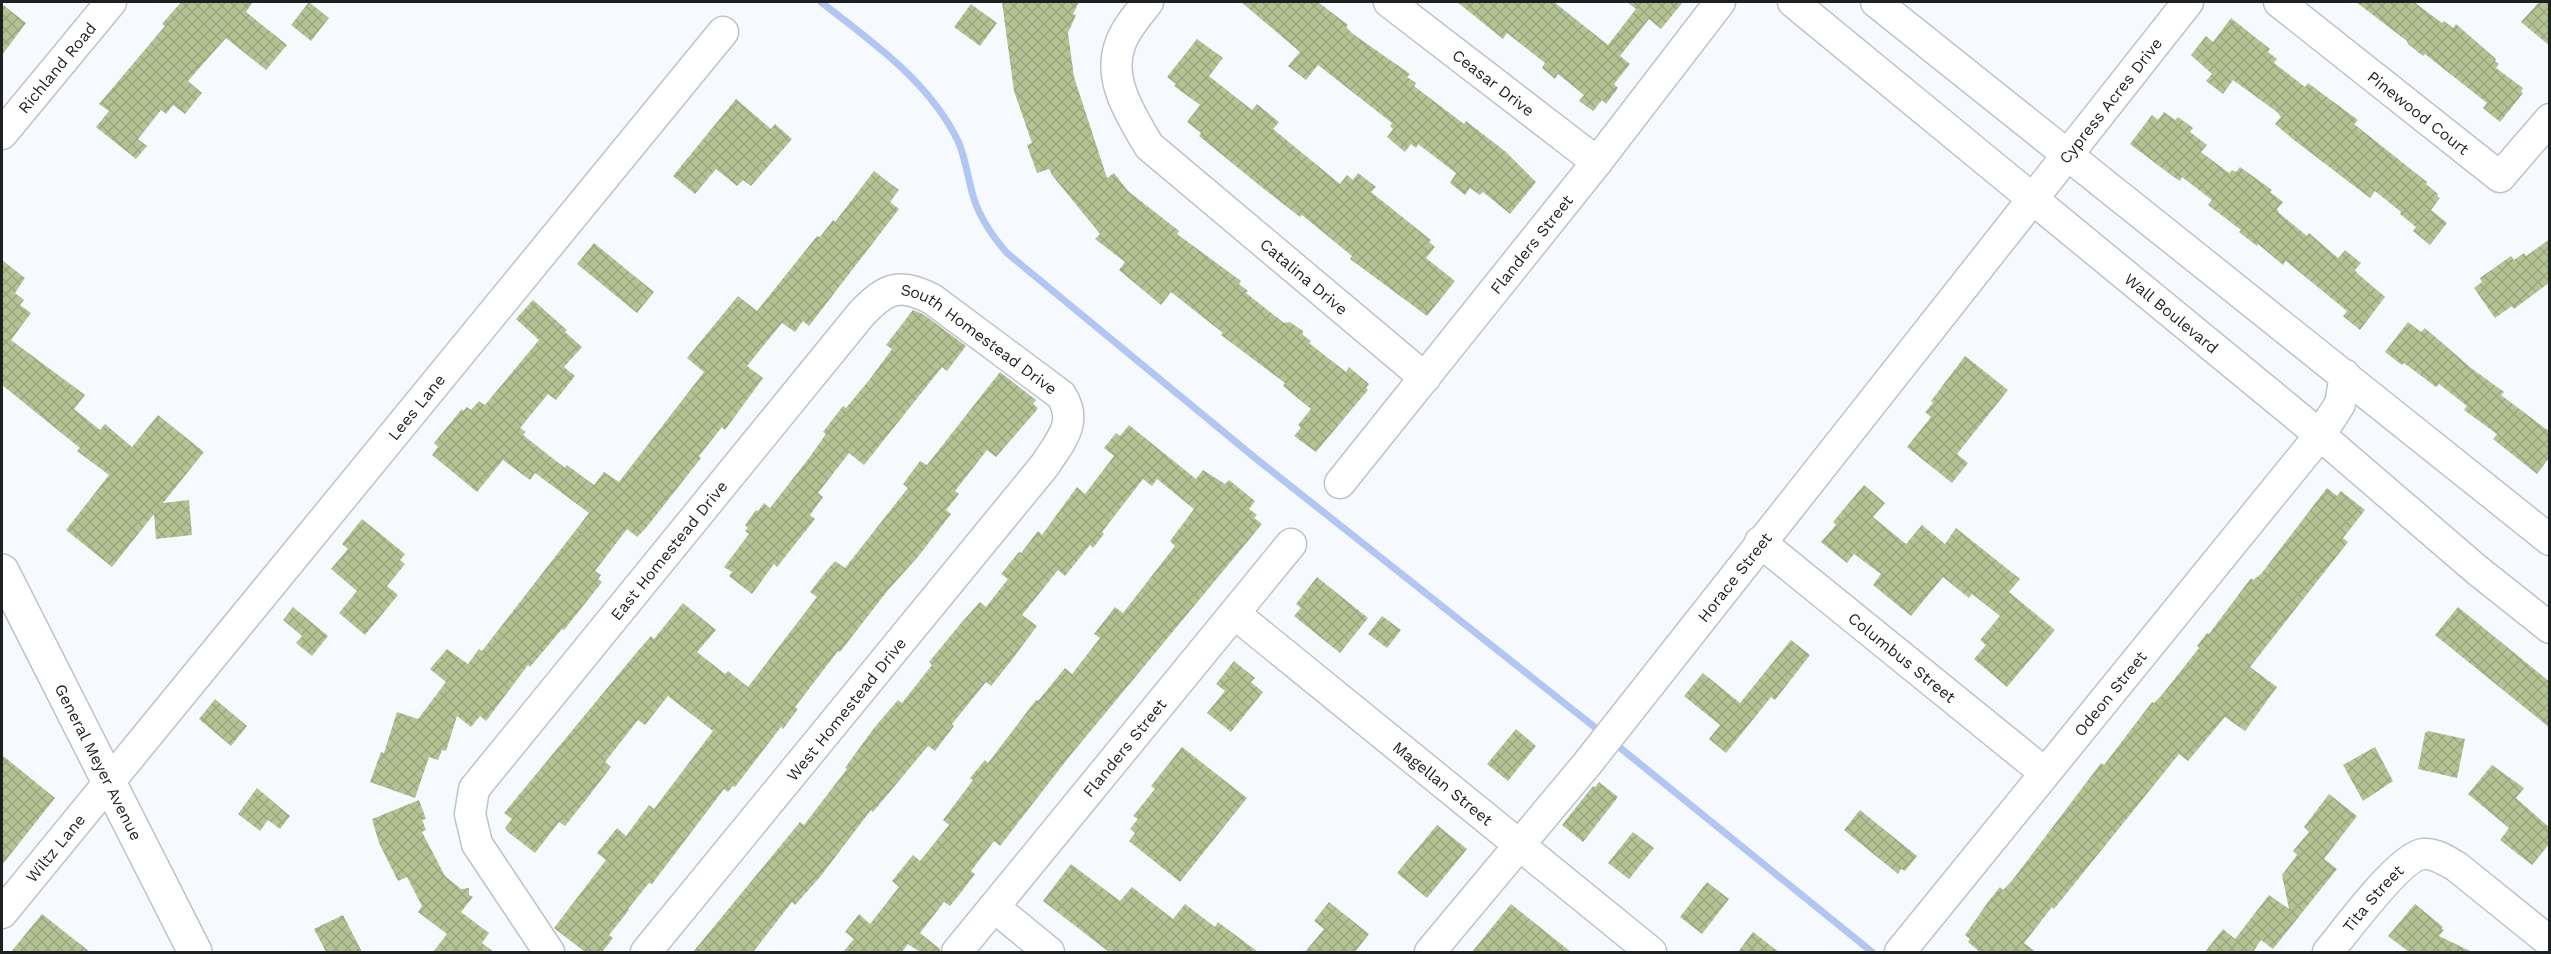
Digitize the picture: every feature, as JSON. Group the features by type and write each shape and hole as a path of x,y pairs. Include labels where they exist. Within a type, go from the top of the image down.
{"main road":[{"name":"General Meyer Avenue","path":"2,571 195,952"}],"street":[{"name":"Richland Road","path":"2,134 111,2"},
{"name":"Catalina Drive","path":"1148,2 1130,26 1119,46 1117,66 1119,86 1129,111 1149,146 1425,378"},
{"name":"Ceasar Drive","path":"1389,2 1597,162"},
{"name":"Flanders Street","path":"1340,483 1597,162 1720,2"},
{"name":"Wall Boulevard","path":"1793,2 2320,435 2477,570 2550,628"},
{"path":"1876,2 2550,540"},
{"name":"Cypress Acres Drive","path":"2032,198 2188,2"},
{"name":"Pinewood Court","path":"2279,2 2500,177 2550,119"},
{"name":"Lees Lane","path":"109,782 723,32"},
{"name":"Horace Street","path":"1430,952 1587,764 2032,198"},
{"name":"South Homestead Drive","path":"862,313 876,298 890,290 914,290 932,299 1061,395 1070,414 1066,432 1045,465"},
{"name":"East Homestead Drive","path":"549,952 477,844 470,814 474,789 862,313"},
{"name":"Odeon Street","path":"1901,951 2320,435 2340,404 2345,375"},
{"name":"West Homestead Drive","path":"646,952 1045,465"},
{"name":"Columbus Street","path":"1760,542 2045,773"},
{"name":"Flanders Street","path":"957,952 1291,544"},
{"name":"Magellan Street","path":"1235,614 1651,952"},
{"name":"Wiltz Lane","path":"2,913 109,782"},
{"name":"Tita Street","path":"2328,952 2390,878 2413,858 2426,854 2441,857 2457,867 2550,942"},
{"path":"994,907 1049,952"}],"building":[{"path":"181,2 253,2 246,12 287,45 266,70 226,38 188,81 202,93 185,114 173,105 166,114 161,110 138,139 147,146 136,159 96,127 109,111 99,104 165,26 162,24"},
{"path":"309,2 329,18 311,41 291,25"},
{"path":"1002,2 1079,2 1068,33 1074,77 1107,178 1114,173 1128,191 1179,231 1177,234 1241,281 1239,284 1248,291 1246,293 1284,323 1290,322 1303,331 1303,335 1311,341 1309,343 1346,372 1349,367 1369,384 1366,388 1368,390 1316,452 1294,436 1301,428 1298,425 1311,409 1283,386 1285,383 1221,335 1223,333 1171,292 1161,305 1119,270 1125,262 1095,239 1100,234 1049,169 1037,173 1027,145 1032,143 1014,91"},
{"path":"1241,2 1318,2 1348,25 1346,27 1353,34 1410,74 1407,77 1416,83 1414,86 1464,124 1466,121 1506,152 1536,182 1510,214 1483,192 1480,195 1470,188 1465,195 1450,183 1456,173 1418,144 1416,148 1411,144 1405,152 1387,137 1393,129 1390,126 1392,123 1318,65 1306,80 1288,66 1300,52"},
{"path":"1457,2 1554,2 1608,45 1636,9 1627,2 1683,2 1661,29 1649,19 1620,56 1630,64 1614,84 1618,88 1606,104 1602,100 1593,111 1579,101 1584,95 1558,74 1555,79 1542,68 1545,63 1507,33 1503,39"},
{"path":"2356,2 2414,2 2442,23 2444,21 2453,28 2456,24 2496,59 2495,61 2499,64 2496,68 2523,88 2521,92 2523,93 2500,122 2483,108 2487,103 2425,54 2423,56"},
{"path":"2539,2 2550,2 2550,46 2521,22"},
{"path":"2,4 26,23 2,55"},
{"path":"971,4 997,23 980,46 954,27"},
{"path":"2231,18 2270,49 2268,52 2277,59 2274,63 2305,87 2308,83 2358,120 2354,124 2427,182 2426,184 2438,194 2440,198 2431,210 2447,223 2430,245 2413,231 2416,227 2400,214 2401,212 2375,191 2370,198 2275,124 2281,117 2277,112 2233,80 2223,94 2206,81 2212,74 2191,55 2206,36 2213,42"},
{"path":"1197,39 1223,58 1209,76 1252,110 1257,104 1279,122 1273,129 1340,184 1347,175 1353,180 1358,173 1376,187 1371,192 1431,240 1429,242 1435,247 1426,258 1455,281 1427,316 1350,259 1352,256 1302,215 1300,217 1259,185 1199,136 1201,133 1187,122 1200,105 1174,86 1176,84 1167,77"},
{"path":"736,99 771,129 775,124 792,139 751,186 743,180 737,186 716,169 695,194 673,176"},
{"path":"2164,112 2175,120 2178,117 2193,128 2190,132 2207,145 2201,152 2229,173 2232,170 2236,172 2240,167 2272,190 2270,192 2283,202 2277,209 2279,213 2307,236 2309,233 2338,258 2345,250 2361,263 2355,270 2357,273 2385,297 2360,330 2343,316 2347,311 2286,261 2283,265 2258,244 2257,246 2239,232 2241,230 2208,205 2212,200 2182,177 2180,181 2171,175 2130,144 2152,115 2158,120"},
{"path":"874,171 899,190 890,202 899,209 809,326 803,321 795,332 782,323 747,366 763,378 725,430 722,427 699,456 701,458 646,528 637,537 627,529 595,571 601,575 598,579 602,582 564,630 562,629 530,667 528,665 486,721 480,716 471,727 457,716 446,751 442,750 438,760 429,757 415,798 370,782 381,752 384,753 397,712 418,719 446,682 430,669 447,649 468,664 479,649 482,651 589,513 535,473 530,480 503,460 477,492 432,455 438,447 434,443 462,409 463,411 467,407 471,410 479,401 485,405 539,340 516,319 533,300 567,330 565,332 582,347 564,367 575,376 556,400 548,394 520,428 526,432 523,435 565,468 567,465 594,485 604,472 619,482 704,372 687,358 738,296 757,311 817,236 820,237 833,220 835,222"},
{"path":"2550,239 2550,282 2514,309 2512,306 2495,318 2474,288 2482,282 2480,278 2511,256 2514,260 2524,253 2526,256"},
{"path":"594,243 654,292 637,313 577,264"},
{"path":"2,260 25,278 15,293 24,300 20,305 31,313 11,340 85,395 74,409 100,430 105,424 132,447 158,415 204,452 163,503 189,500 192,535 156,539 154,514 112,567 66,530 109,475 77,451 80,448 2,385"},
{"path":"913,310 923,314 966,346 947,371 942,367 864,465 849,453 818,493 823,497 810,515 815,519 777,567 774,564 752,594 729,576 732,572 724,567 749,534 745,531 748,528 745,525 764,503 770,508 826,434 823,432 843,406 846,408 892,349 886,345"},
{"path":"2408,322 2421,332 2425,328 2471,368 2504,392 2501,395 2550,432 2550,457 2537,474 2493,439 2497,434 2464,410 2467,406 2439,384 2436,387 2385,352"},
{"path":"1965,356 2008,390 1957,454 1968,463 1952,483 1907,447 1931,417 1925,412 1933,403 1931,401"},
{"path":"1000,372 1036,400 1033,404 1038,408 1036,411 996,457 987,450 955,491 959,494 946,510 951,514 840,652 838,651 795,707 798,709 783,729 781,727 735,787 733,786 728,792 724,789 652,884 649,883 628,909 609,935 613,938 602,952 585,952 554,928 606,860 597,853 617,828 626,836 649,805 654,809 713,731 668,696 645,725 638,720 605,762 611,767 585,801 565,826 559,822 535,853 508,832 505,828 512,819 504,813 637,652 651,636 654,639 683,603 716,630 697,652 725,674 728,671 748,687 817,597 810,592 828,569 835,561 845,568 908,488 903,484 920,461 927,465"},
{"path":"1129,425 1196,479 1203,470 1225,484 1229,480 1255,501 1249,509 1257,515 1254,518 1262,524 1069,757 1000,846 994,841 971,871 975,874 950,906 944,902 920,933 940,949 940,952 920,952 908,944 902,952 843,952 854,939 845,932 859,914 870,924 899,887 892,881 913,855 920,861 949,825 943,820 973,780 970,778 985,760 988,763 1036,700 1038,701 1065,668 1072,674 1100,638 1094,634 1115,607 1123,613 1175,546 1170,541 1194,509 1157,479 1152,486 1143,479 1102,532 1104,534 1093,548 1090,545 1065,576 1058,570 1022,615 1037,626 1011,661 991,686 986,682 952,724 954,726 935,751 928,746 873,812 871,810 820,877 795,905 792,902 753,952 693,952 800,822 804,825 847,769 845,768 874,728 898,700 902,703 932,665 929,662 962,622 980,602 986,607 1008,579 1001,574 1019,552 1021,553 1038,531 1042,535 1077,487 1085,494 1114,456 1104,448 1116,433 1120,436"},
{"path":"1864,485 1885,503 1873,517 1906,544 1922,525 1945,544 1956,528 2020,579 2009,592 2055,630 2007,687 1974,659 1986,645 1980,640 2000,616 1972,594 1969,598 1943,577 1911,616 1873,585 1881,574 1854,554 1847,563 1821,542 1836,525 1833,522"},
{"path":"2327,488 2337,496 2341,491 2365,510 2343,538 2348,542 2250,667 2277,687 2245,731 2225,717 2188,761 2179,754 2024,943 2036,952 1980,952 1968,942 1970,939 1965,935 1988,902 2000,887 2003,890 2011,882 2101,763 2104,765 2152,702 2154,703 2161,696 2199,648 2197,646 2207,633 2209,634 2251,578 2253,580 2261,574"},
{"path":"362,519 405,554 400,560 405,564 387,586 398,595 365,635 339,613 357,591 331,569 348,549 342,544"},
{"path":"1317,577 1368,618 1340,653 1294,616 1301,608 1296,604"},
{"path":"293,607 328,636 312,656 296,643 302,636 283,620"},
{"path":"2458,607 2550,682 2550,728 2435,635"},
{"path":"1382,616 1401,630 1387,648 1368,634"},
{"path":"1791,640 1810,655 1775,700 1771,697 1726,753 1709,739 1720,725 1684,696 1703,673 1740,703"},
{"path":"1234,661 1255,678 1251,682 1263,692 1231,732 1207,713 1225,691 1216,684"},
{"path":"215,699 247,726 231,746 199,719"},
{"path":"1516,729 1536,746 1508,781 1487,764"},
{"path":"2428,731 2465,739 2457,778 2418,769 2425,733"},
{"path":"1182,747 1247,798 1180,882 1129,841 1135,833 1130,829 1138,819 1133,816 1155,789 1151,786"},
{"path":"2375,747 2393,781 2363,801 2343,765"},
{"path":"2,755 55,798 2,865"},
{"path":"2492,765 2524,788 2516,798 2550,828 2550,843 2532,865 2500,840 2509,828 2468,794"},
{"path":"1599,782 1618,797 1583,842 1562,825 1593,786 1595,787"},
{"path":"257,788 290,816 280,829 268,820 260,831 238,814"},
{"path":"2329,794 2357,816 2324,859 2337,869 2273,949 2261,940 2253,952 2205,952 2223,929 2235,939 2269,895 2289,909 2282,875 2297,855 2293,851 2309,832 2304,827"},
{"path":"419,800 426,819 422,820 426,830 422,832 445,876 461,889 469,888 469,895 473,897 461,912 489,933 482,943 494,952 433,952 447,934 418,912 422,906 407,877 398,881 379,843 372,819"},
{"path":"1860,810 1917,856 1905,871 1901,869 1898,874 1844,830"},
{"path":"1437,825 1467,849 1427,898 1397,873"},
{"path":"1633,832 1654,848 1629,879 1608,863"},
{"path":"1071,864 1120,901 1132,887 1173,919 1185,904 1215,927 1218,922 1258,952 1109,952 1043,901"},
{"path":"1707,882 1729,899 1702,934 1680,917"},
{"path":"1329,902 1369,934 1355,952 1305,952 1324,929 1314,921"},
{"path":"1511,904 1571,952 1472,952"},
{"path":"2415,904 2443,927 2441,929 2444,930 2439,936 2472,952 2409,952 2388,936"},
{"path":"42,914 90,952 11,952"},
{"path":"343,915 362,952 326,952 314,929"},
{"path":"1753,932 1779,952 1738,952"}],"waterway":[{"path":"821,2 898,64 932,100 958,141 980,214 1007,253 1254,457 1602,733"},
{"path":"1613,742 1872,952"}]}
